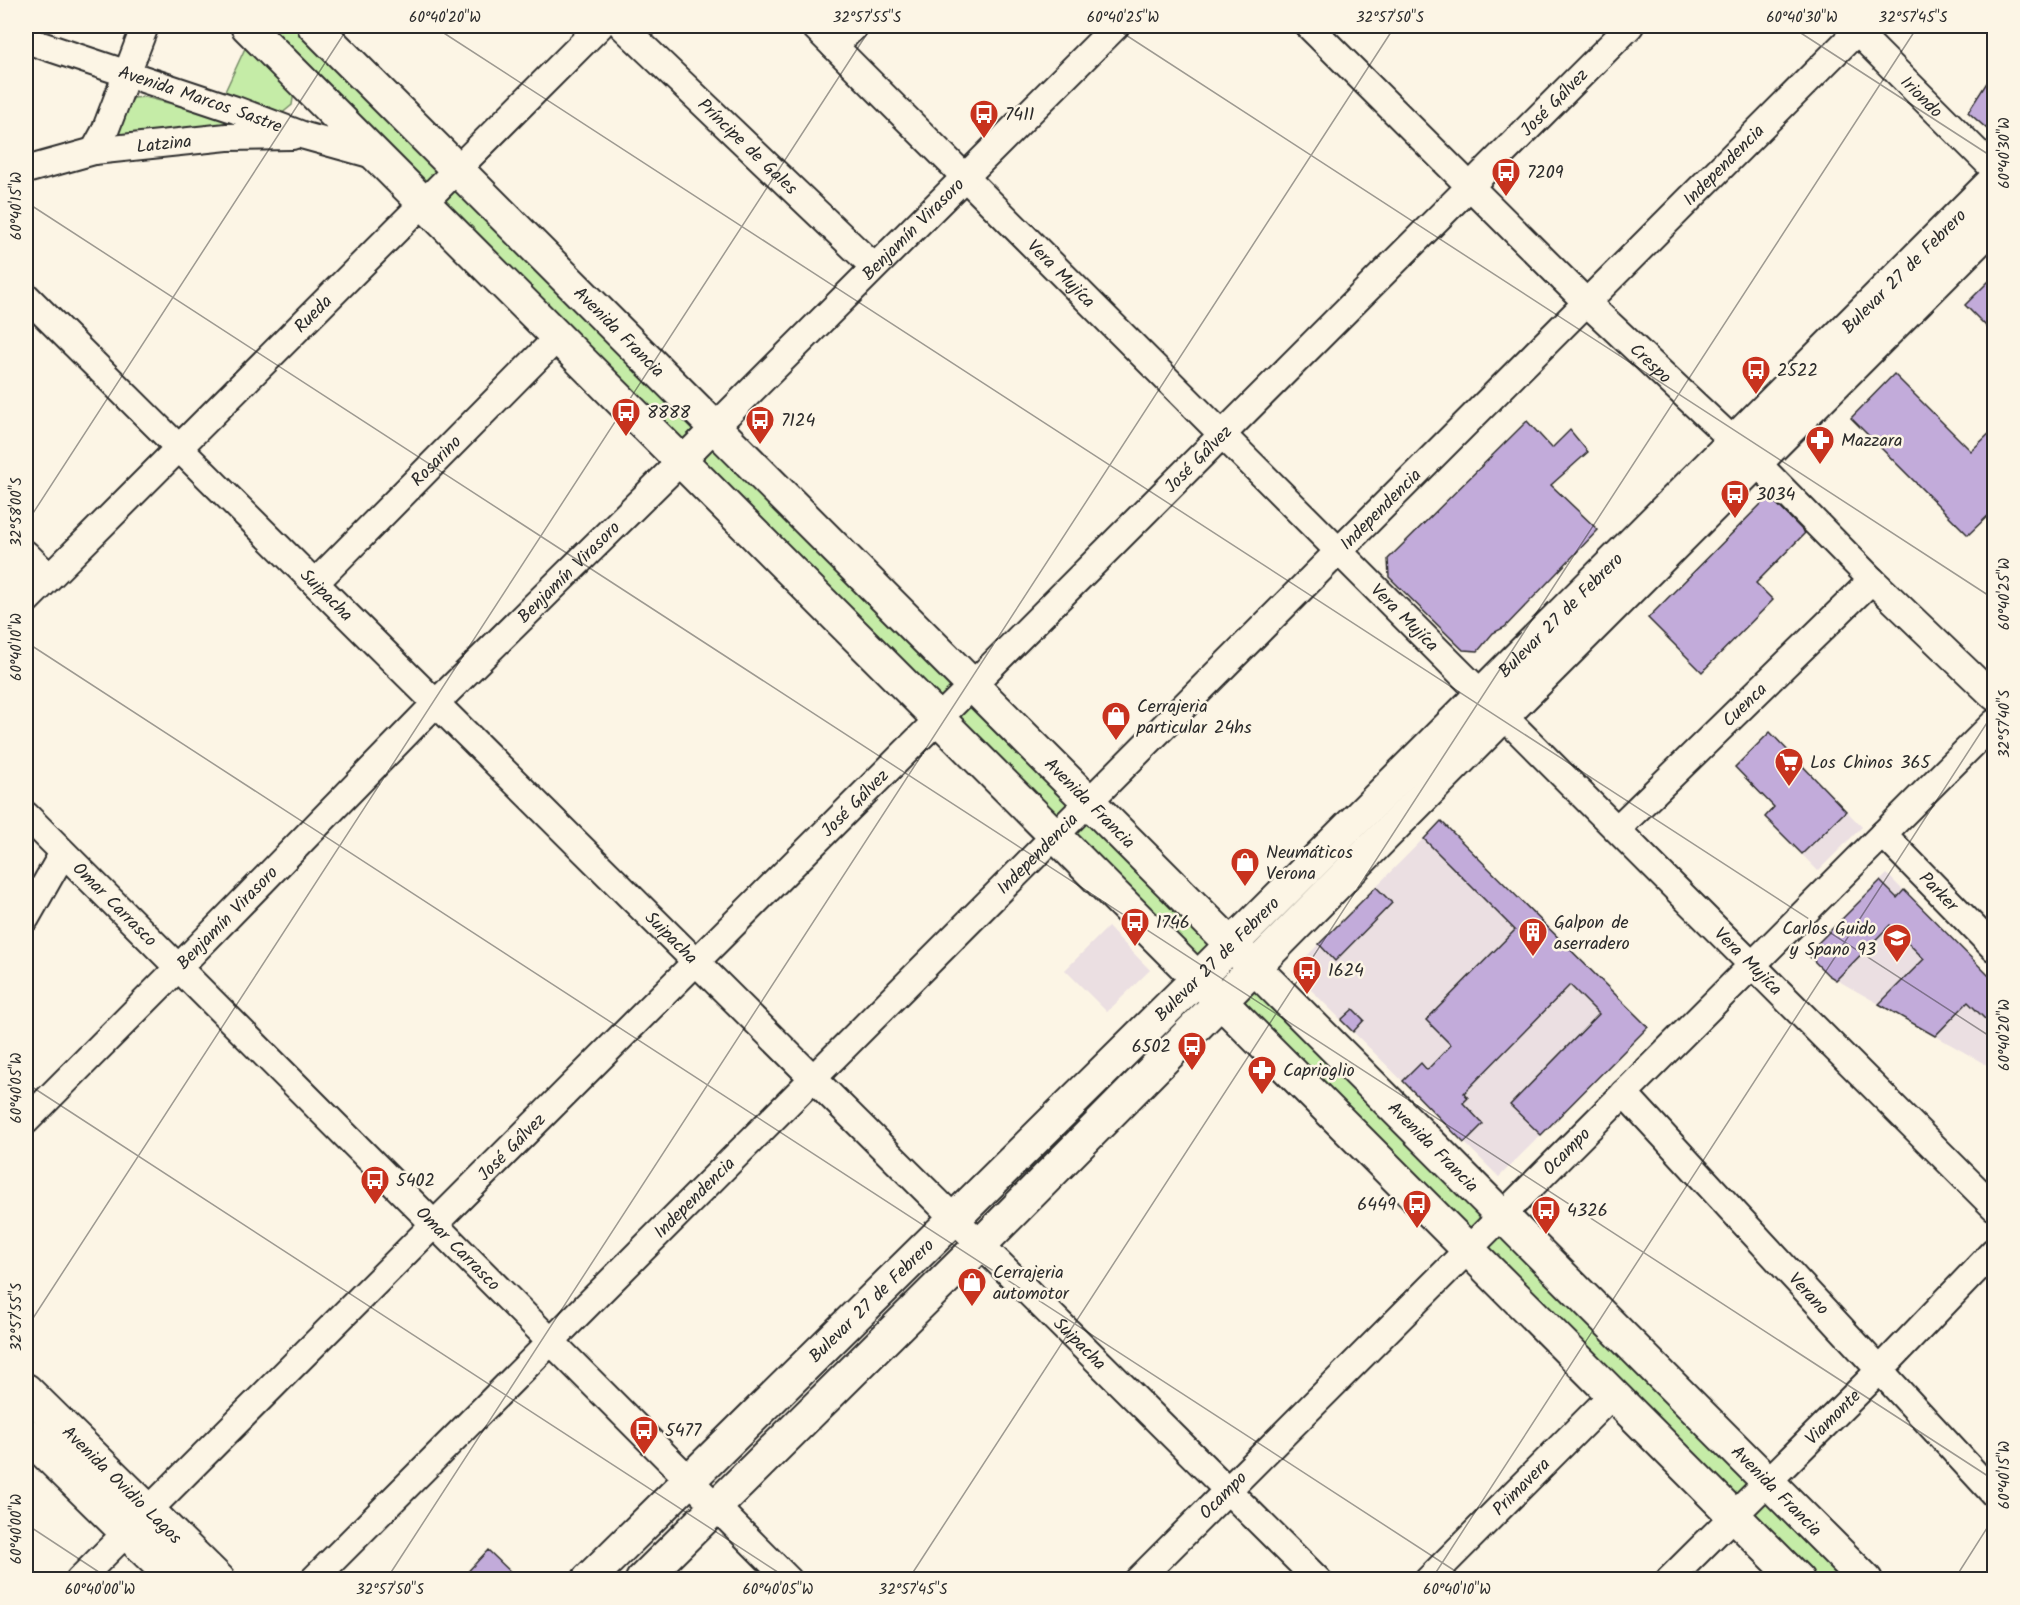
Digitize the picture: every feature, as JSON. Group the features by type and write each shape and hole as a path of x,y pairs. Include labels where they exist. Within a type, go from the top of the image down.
{"main road":[{"path":"248,26 1798,1580"},
{"name":"Avenida Francia","path":"314,26 1866,1580"},
{"name":"Bulevar 27 de Febrero","path":"642,1580 1255,968 1734,443 1995,181"},
{"name":"Bulevar 27 de Febrero","path":"588,1580 1232,945 1757,463 1995,224"},
{"name":"Avenida Ovidio Lagos","path":"26,1390 219,1580"},
{"name":"Avenida Ovidio Lagos","path":"26,1434 175,1580"}],"street":[{"path":"93,151 105,131 144,26"},
{"name":"Rueda","path":"26,601 600,26"},
{"name":"Príncipe de Gales","path":"622,26 874,267"},
{"name":"Vera Mujíca","path":"814,26 1995,1208"},
{"path":"834,46 855,26"},
{"name":"Benjamín Virasoro","path":"26,1121 436,703 715,428 1116,26"},
{"name":"Crespo","path":"1309,26 1586,302 1757,463 1872,579 1995,697"},
{"name":"José Gálvez","path":"79,1580 1630,26"},
{"name":"Iriondo","path":"1857,27 1995,169"},
{"name":"Independencia","path":"313,1580 1339,551 1857,27"},
{"name":"Avenida Marcos Sastre","path":"26,40 236,110 305,136 377,156"},
{"name":"Latzina","path":"26,170 93,151 227,137 305,136"},
{"name":"Suipacha","path":"26,296 1318,1580"},
{"name":"Rosarino","path":"315,583 558,337"},
{"path":"26,554 49,577"},
{"name":"Cuenca","path":"1617,829 1872,579"},
{"name":"Ocampo","path":"1138,1580 1995,723"},
{"name":"Omar Carrasco","path":"26,815 789,1580"},
{"name":"Parker","path":"1882,834 1995,948"},
{"path":"26,918 63,853"},
{"name":"Verano","path":"1624,1093 1995,1494"},
{"name":"Viamonte","path":"1669,1580 1880,1370 1995,1251"},
{"name":"Primavera","path":"1428,1580 1613,1394"}],"shaded area":[{"name":"Los Chinos 365","path":"1770,732 1862,827 1818,871 1765,817 1774,807 1735,767"},
{"path":"1441,821 1648,1027 1499,1177 1292,971"},
{"name":"Carlos Guido y Spano 93","path":"1887,874 1994,982 1994,1065 1992,1068 1828,975 1807,954"},
{"path":"1108,927 1150,970 1107,1012 1065,970"}],"green space":[{"path":"247,26 314,26 1866,1579 1798,1579"},
{"path":"247,44 294,92 292,105 280,115 222,98"},
{"path":"145,97 226,118 231,120 233,125 229,130 175,129 122,138 115,133 124,108 134,98"}],"building":[{"path":"1995,70 1995,136 1968,112"},
{"path":"1995,275 1995,335 1965,305"},
{"path":"1894,374 1971,451 1995,428 1995,509 1968,535 1851,418"},
{"path":"1527,421 1552,448 1570,430 1588,452 1551,485 1598,530 1505,627 1493,633 1478,651 1463,650 1389,577 1388,559"},
{"path":"1769,496 1805,533 1756,583 1773,600 1702,672 1648,618"},
{"name":"Los Chinos 365","path":"1770,732 1846,811 1802,854 1765,817 1774,807 1735,767"},
{"name":"Galpon de aserradero","path":"1441,821 1648,1027 1541,1135 1510,1105 1599,1014 1570,985 1464,1093 1468,1098 1463,1103 1483,1124 1464,1143 1403,1081 1421,1063 1427,1070 1451,1045 1426,1020 1515,930 1424,839"},
{"name":"Carlos Guido y Spano 93","path":"1880,881 1897,898 1904,890 1995,982 1995,1029 1968,1002 1935,1036 1879,1004 1924,959 1890,925 1836,980 1807,954"},
{"path":"1376,887 1392,903 1335,961 1319,944"},
{"path":"1353,1009 1364,1020 1353,1032 1341,1020"},
{"path":"488,1550 519,1580 460,1580"}],"place":[{"name":"7411","path":"984,140"},
{"name":"7209","path":"1506,198"},
{"name":"2522","path":"1756,396"},
{"name":"8888","path":"626,438"},
{"name":"7124","path":"760,446"},
{"name":"Mazzara","path":"1820,466"},
{"name":"3034","path":"1735,520"},
{"name":"Cerrajeria particular 24hs","path":"1116,742"},
{"name":"Los Chinos 365","path":"1789,788"},
{"name":"Neumáticos Verona","path":"1245,888"},
{"name":"1746","path":"1135,948"},
{"name":"Galpon de aserradero","path":"1533,958"},
{"name":"Carlos Guido y Spano 93","path":"1897,964"},
{"name":"1624","path":"1307,996"},
{"name":"6502","path":"1192,1072"},
{"name":"Caprioglio","path":"1262,1096"},
{"name":"5402","path":"375,1206"},
{"name":"6449","path":"1417,1230"},
{"name":"4326","path":"1546,1236"},
{"name":"Cerrajeria automotor","path":"972,1308"},
{"name":"5477","path":"644,1456"}]}
